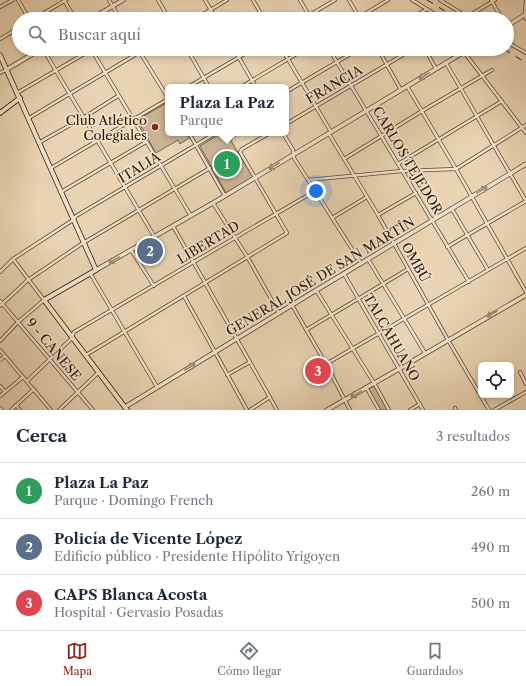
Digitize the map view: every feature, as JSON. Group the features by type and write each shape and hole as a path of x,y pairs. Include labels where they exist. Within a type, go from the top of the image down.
{"main road":[{"path":"0,55 96,270 44,300 99,372 125,409"},
{"path":"0,112 20,98"}],"street":[{"path":"0,8 13,0"},
{"path":"18,0 25,12"},
{"path":"45,12 65,0 71,12"},
{"path":"109,0 116,12"},
{"path":"103,12 123,0"},
{"path":"158,0 165,12"},
{"path":"205,0 210,10"},
{"path":"207,12 227,0"},
{"path":"253,0 260,12"},
{"path":"300,0 307,12"},
{"path":"314,12 336,0"},
{"path":"350,0 357,12"},
{"path":"369,12 388,0"},
{"path":"412,0 432,12"},
{"path":"441,0 459,12"},
{"path":"474,12 495,0"},
{"path":"526,0 526,19"},
{"path":"491,1 498,12"},
{"path":"422,12 427,9"},
{"path":"514,21 525,14"},
{"path":"0,39 12,32"},
{"path":"514,46 525,52"},
{"path":"0,73 30,56"},
{"path":"46,56 70,93 96,141 154,236"},
{"path":"18,93 80,56"},
{"path":"95,56 191,216"},
{"path":"29,118 129,56"},
{"path":"143,56 165,93"},
{"path":"191,56 207,84"},
{"name":"OMBÚ","path":"286,56 489,410"},
{"path":"246,84 293,56"},
{"name":"CARLOS TEJEDOR","path":"333,56 469,282"},
{"path":"289,90 347,56"},
{"path":"382,56 401,90"},
{"name":"FRANCIA","path":"289,122 402,56"},
{"path":"429,56 436,69"},
{"path":"96,270 225,196 457,56"},
{"path":"467,56 526,133"},
{"path":"193,84 238,57 254,84"},
{"path":"446,63 526,201 447,247"},
{"path":"344,159 492,70"},
{"path":"327,410 526,294 456,168 407,86"},
{"path":"40,142 118,96"},
{"path":"51,168 165,100"},
{"path":"398,164 502,101"},
{"path":"308,180 456,168 526,125"},
{"path":"191,136 225,196"},
{"name":"ITALIA","path":"0,272 13,259 73,220 76,216 211,136"},
{"path":"86,355 287,233 240,152 242,149 265,136"},
{"path":"285,136 293,150 294,158 361,263"},
{"path":"62,192 146,142"},
{"name":"GENERAL JOSÉ DE SAN MARTÍN","path":"125,409 279,312 526,164"},
{"path":"1,304 28,280 83,243 210,168"},
{"name":"LIBERTAD","path":"27,381 71,339 74,332 314,191"},
{"path":"378,215 416,193"},
{"path":"332,218 367,197"},
{"path":"213,203 248,258 279,312"},
{"path":"452,208 488,270"},
{"path":"172,226 194,262 277,410"},
{"path":"326,364 526,248"},
{"path":"131,250 154,286"},
{"path":"0,341 18,322 44,300 13,259"},
{"path":"368,259 425,354"},
{"path":"306,330 408,269"},
{"path":"90,274 157,388"},
{"name":"TALCAHUANO","path":"343,274 423,410"},
{"path":"316,290 353,348 389,410"},
{"path":"184,296 247,410"},
{"name":"9 - CANESE","path":"1,304 93,410"},
{"path":"292,305 326,364 350,410"},
{"path":"0,350 51,410"},
{"path":"0,360 5,356"},
{"path":"227,375 250,362"},
{"path":"59,410 99,372"},
{"path":"520,372 526,384"},
{"path":"0,396 23,377"},
{"path":"0,386 5,392"},
{"path":"366,387 379,410"},
{"path":"10,410 34,389"},
{"path":"494,410 526,392"},
{"path":"250,410 270,397"},
{"path":"410,410 420,404"},
{"path":"16,405 20,410"}],"shaded area":[{"name":"Club Atlético Colegiales","path":"165,104 165,136 188,136 189,138 180,144 178,140 156,153 138,121"},
{"path":"217,136 236,136 231,141 253,177 226,193 200,146"},
{"path":"374,386 388,410 380,410 368,389"}],"railway":[{"path":"427,0 447,12"},
{"path":"514,55 526,63"}],"place":[{"name":"Club Atlético Colegiales","path":"155,127"},
{"name":"Plaza La Paz","path":"227,164"},
{"name":"Policía de Vicente López","path":"150,251"},
{"name":"CAPS Blanca Acosta","path":"318,371"}]}
